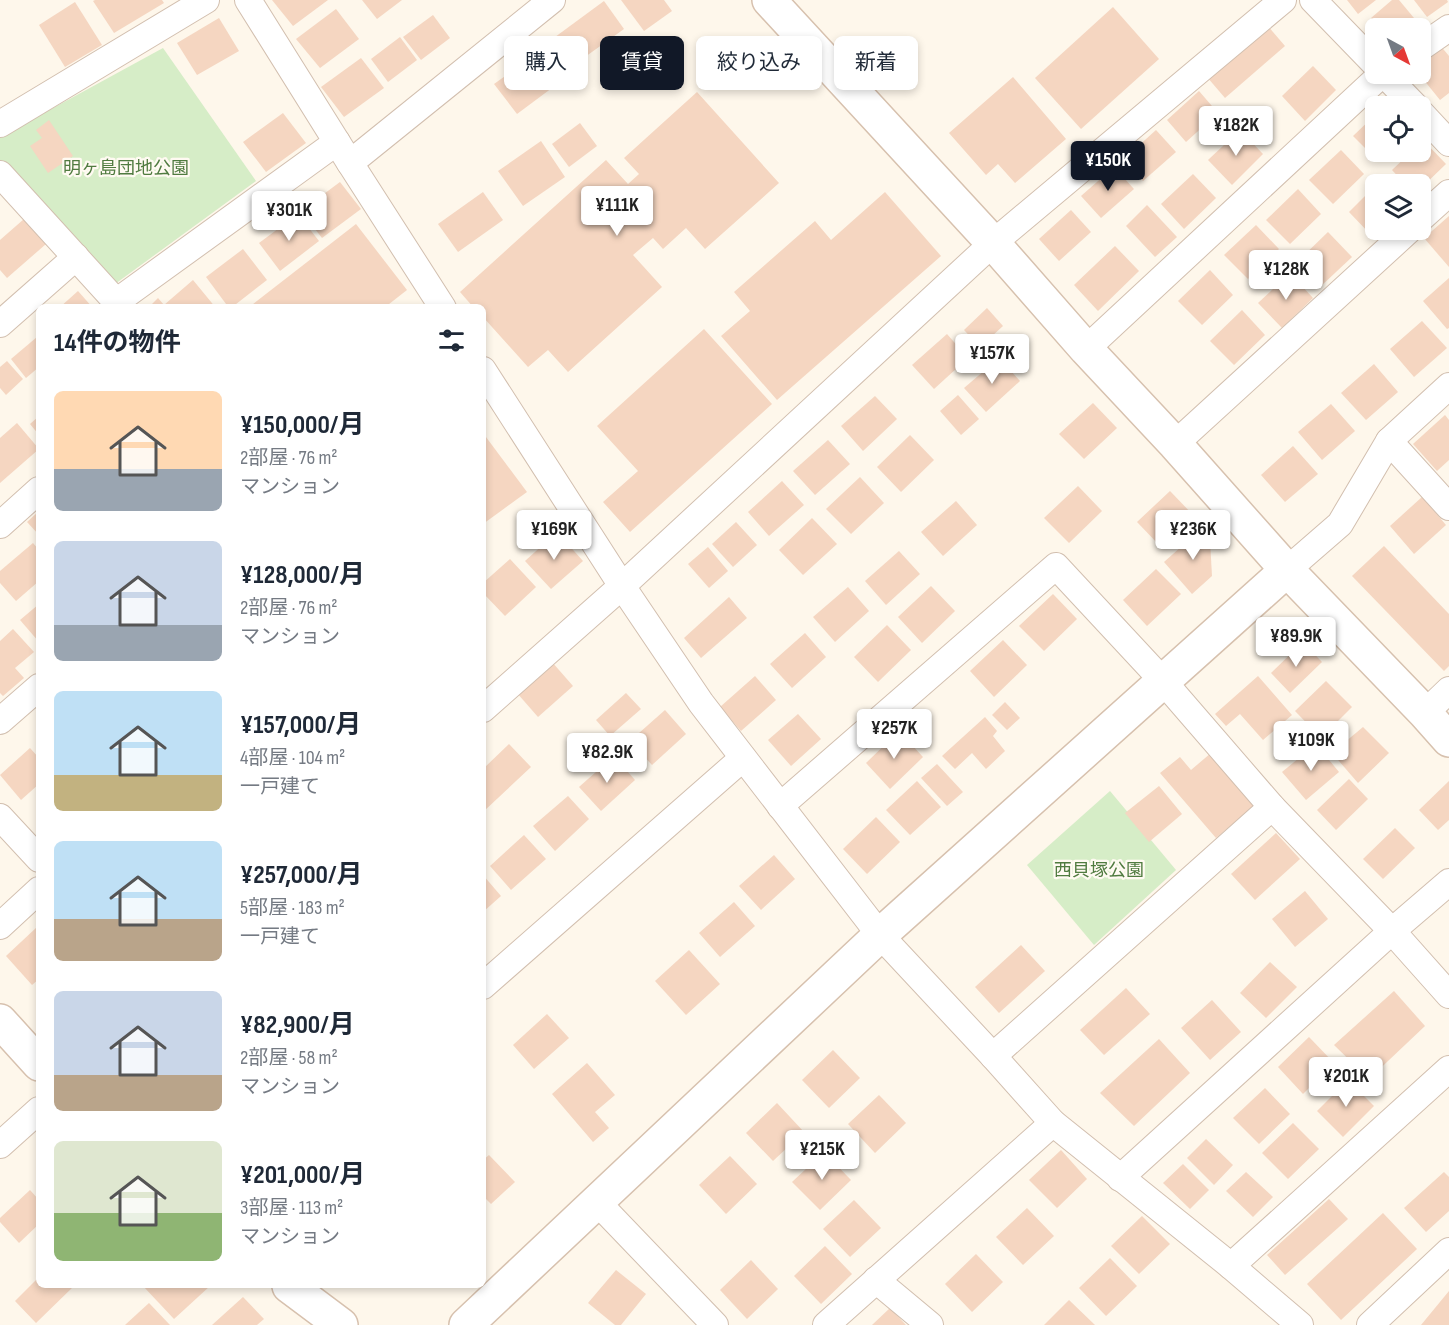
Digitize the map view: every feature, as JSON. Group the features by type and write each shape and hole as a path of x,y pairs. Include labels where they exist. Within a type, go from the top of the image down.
{"street":[{"path":"0,124 206,0"},
{"path":"248,0 440,304"},
{"path":"120,304 344,153 552,0"},
{"path":"769,0 993,243 1287,570 1449,740"},
{"path":"486,706 622,586 993,243 1283,0"},
{"path":"1313,0 1365,54"},
{"path":"1431,40 1449,28"},
{"path":"1086,349 1372,84"},
{"path":"1393,84 1405,96"},
{"path":"1431,124 1449,143"},
{"path":"0,174 118,304"},
{"path":"1431,210 1449,194"},
{"path":"1175,444 1398,240"},
{"path":"0,324 76,257"},
{"path":"486,375 622,586 701,703 880,935 1053,1123 1231,1266 1300,1325"},
{"path":"466,1325 880,935 1340,524 1389,441 1449,386"},
{"path":"1389,441 1449,507"},
{"path":"0,525 36,493"},
{"path":"780,806 1056,566 1163,681 1272,807 1392,931 1449,995"},
{"path":"0,721 36,690"},
{"path":"1425,713 1449,690"},
{"path":"486,983 743,758"},
{"path":"993,1056 1272,807"},
{"path":"0,817 36,856"},
{"path":"1120,1178 1449,882"},
{"path":"0,926 36,893"},
{"path":"0,1021 36,1061"},
{"path":"1231,1266 1449,1069"},
{"path":"0,1145 36,1113"},
{"path":"826,1325 1053,1123"},
{"path":"597,1202 715,1325"},
{"path":"1370,1325 1449,1251"},
{"path":"876,1280 930,1325"},
{"path":"292,1288 341,1325"}],"green space":[{"name":"明ヶ島団地公園","path":"163,48 256,181 115,284 0,161 0,137"},
{"name":"西貝塚公園","path":"1110,791 1176,870 1094,945 1027,865"}],"building":[{"path":"162,0 164,3 114,33 93,1"},
{"path":"272,0 328,0 293,26"},
{"path":"362,0 402,0 377,19"},
{"path":"621,0 664,0 672,11 644,31"},
{"path":"1347,0 1376,0 1358,14"},
{"path":"1392,0 1399,0 1414,18 1371,18"},
{"path":"1414,0 1447,0 1448,2 1427,17"},
{"path":"604,1 624,29 614,36 600,36 600,46 588,55 588,36 556,36"},
{"path":"75,2 102,45 65,67 39,25"},
{"path":"1113,7 1159,59 1081,129 1035,78"},
{"path":"336,9 359,39 320,68 296,39"},
{"path":"433,15 450,38 421,60 403,37"},
{"path":"219,18 239,51 197,75 177,43"},
{"path":"1267,25 1285,46 1225,98 1207,77"},
{"path":"400,37 417,60 388,82 371,59"},
{"path":"1439,44 1449,56 1449,93 1440,100 1427,84 1431,84 1431,50"},
{"path":"361,58 384,88 344,117 321,87"},
{"path":"1313,66 1336,90 1305,121 1282,96"},
{"path":"504,77 504,90 549,90 517,114 494,84"},
{"path":"1013,77 1066,139 1015,183 998,164 986,175 949,133"},
{"path":"1199,91 1218,113 1186,142 1167,120"},
{"path":"697,92 779,183 705,249 686,228 663,249 653,238 633,255 662,287 568,372 548,350 528,367 486,320 486,304 470,304 460,292 606,160 628,184 639,174 624,158"},
{"path":"283,113 306,143 266,172 243,142"},
{"path":"49,120 73,156 48,173 30,146 42,138 36,130"},
{"path":"580,123 597,146 569,167 552,144"},
{"path":"1365,125 1365,148 1353,136"},
{"path":"1156,130 1176,152 1143,181 1124,159"},
{"path":"1240,130 1263,154 1232,185 1208,160"},
{"path":"541,141 565,177 523,206 498,171"},
{"path":"1431,148 1446,164 1431,178 1431,174 1396,174 1392,170 1400,162 1431,162"},
{"path":"1341,150 1364,174 1333,204 1309,180"},
{"path":"1114,167 1134,189 1101,218 1081,196"},
{"path":"1193,174 1216,198 1184,229 1161,204"},
{"path":"340,182 361,209 322,238 301,211"},
{"path":"1298,189 1321,214 1290,244 1266,220"},
{"path":"483,192 503,220 458,252 438,224"},
{"path":"885,192 941,256 777,400 721,336 750,311 734,292 815,221 831,240"},
{"path":"1365,196 1365,229 1349,212"},
{"path":"1147,205 1177,237 1155,257 1126,226"},
{"path":"1071,210 1091,232 1059,261 1039,239"},
{"path":"298,214 319,241 280,271 259,243"},
{"path":"1449,216 1449,267 1426,240 1431,240 1431,232"},
{"path":"24,219 46,244 7,278 0,270 0,240"},
{"path":"356,224 407,290 389,304 253,304"},
{"path":"1256,225 1279,249 1248,279 1224,255"},
{"path":"1328,232 1352,257 1320,287 1296,263"},
{"path":"1115,246 1139,271 1098,311 1074,285"},
{"path":"243,249 267,280 236,304 226,304 206,277"},
{"path":"1210,270 1233,295 1202,325 1178,301"},
{"path":"1290,273 1313,298 1282,328 1258,303"},
{"path":"1449,278 1449,328 1447,329 1423,301"},
{"path":"193,280 213,304 165,304"},
{"path":"78,291 89,304 63,304"},
{"path":"158,298 163,304 152,304"},
{"path":"987,308 1003,326 980,347 964,330"},
{"path":"1242,310 1265,335 1234,365 1210,341"},
{"path":"1422,321 1447,348 1414,377 1390,349"},
{"path":"704,329 772,404 630,532 603,502 638,471 597,426"},
{"path":"947,334 968,358 934,389 912,365"},
{"path":"36,338 36,370 26,378 11,359"},
{"path":"999,358 1020,381 986,412 964,388"},
{"path":"7,361 23,379 6,395 0,388 0,367"},
{"path":"1374,364 1398,392 1366,420 1341,393"},
{"path":"958,395 979,419 961,435 940,411"},
{"path":"875,396 897,419 863,451 841,426"},
{"path":"1093,403 1117,428 1084,459 1059,434"},
{"path":"1331,404 1355,431 1322,460 1298,432"},
{"path":"1445,415 1449,420 1449,460 1437,471 1413,444"},
{"path":"36,419 36,431 30,424"},
{"path":"17,423 36,445 36,452 0,483 0,438"},
{"path":"910,435 934,460 901,492 877,467"},
{"path":"486,437 527,492 486,522"},
{"path":"828,440 850,464 815,495 793,471"},
{"path":"1293,446 1318,474 1285,502 1261,475"},
{"path":"860,477 884,503 851,534 826,509"},
{"path":"782,481 804,505 769,536 748,512"},
{"path":"1078,486 1102,511 1069,543 1044,518"},
{"path":"1170,491 1194,516 1161,547 1137,522"},
{"path":"1422,497 1446,525 1414,554 1390,526"},
{"path":"956,501 977,525 943,556 921,532"},
{"path":"36,514 36,532 27,522"},
{"path":"812,518 837,544 803,575 779,550"},
{"path":"736,522 757,545 733,567 712,544"},
{"path":"1209,522 1212,576 1192,594 1164,562"},
{"path":"557,532 583,561 551,589 525,561"},
{"path":"33,543 36,546 36,584 16,601 0,583 0,571"},
{"path":"1384,546 1449,614 1449,666 1444,671 1352,576"},
{"path":"708,547 728,571 709,588 688,564"},
{"path":"899,551 920,574 886,605 865,581"},
{"path":"510,559 536,587 505,616 486,596 486,580"},
{"path":"1156,569 1181,594 1147,626 1123,600"},
{"path":"931,586 955,611 922,643 898,617"},
{"path":"848,587 869,611 835,642 813,617"},
{"path":"1053,594 1077,619 1044,651 1019,626"},
{"path":"729,597 747,618 701,658 684,638"},
{"path":"36,607 36,639 20,620"},
{"path":"887,625 911,650 878,682 854,657"},
{"path":"13,629 34,652 15,668 24,678 3,696 0,693 0,641"},
{"path":"805,633 826,657 792,688 770,664"},
{"path":"1003,640 1027,665 994,697 970,671"},
{"path":"1303,642 1322,662 1290,693 1271,673"},
{"path":"552,662 573,686 538,717 517,693"},
{"path":"755,676 776,700 741,731 720,707"},
{"path":"1258,676 1292,715 1263,740 1240,714 1226,726 1215,714"},
{"path":"1326,681 1352,707 1321,738 1295,711"},
{"path":"626,693 641,709 610,736 596,720"},
{"path":"1005,702 1020,718 1007,730 992,715"},
{"path":"665,710 686,734 652,765 630,741"},
{"path":"798,714 821,739 791,766 768,740"},
{"path":"985,717 997,731 993,736 1005,751 986,769 972,753 955,769 942,756"},
{"path":"1363,727 1389,753 1358,783 1332,753"},
{"path":"899,731 923,757 890,789 866,763"},
{"path":"509,744 531,767 486,809 486,766"},
{"path":"1316,744 1339,772 1306,800 1282,772"},
{"path":"30,748 36,755 36,787 21,800 0,775"},
{"path":"1211,753 1255,805 1216,838 1160,773 1180,757 1191,770"},
{"path":"614,756 635,780 601,811 579,787"},
{"path":"937,764 963,792 947,806 921,778"},
{"path":"1349,779 1368,799 1336,830 1317,810"},
{"path":"917,781 941,807 910,835 886,810"},
{"path":"1449,781 1449,820 1438,830 1419,810"},
{"path":"1159,786 1182,814 1149,842 1125,813"},
{"path":"568,796 589,819 555,851 533,826"},
{"path":"876,817 900,842 867,874 843,849"},
{"path":"1395,828 1415,848 1383,879 1363,859"},
{"path":"1276,833 1300,859 1255,900 1231,874"},
{"path":"524,835 546,859 511,890 490,866"},
{"path":"774,855 795,879 761,910 739,886"},
{"path":"486,878 501,896 486,909"},
{"path":"1305,891 1328,919 1295,947 1272,919"},
{"path":"734,902 755,926 720,957 699,933"},
{"path":"36,928 36,982 32,985 6,956"},
{"path":"1021,945 1045,971 999,1013 975,987"},
{"path":"689,950 720,984 686,1015 655,981"},
{"path":"1270,962 1297,987 1266,1018 1240,993"},
{"path":"1126,988 1150,1014 1104,1055 1080,1030"},
{"path":"1394,991 1425,1026 1369,1079 1334,1045"},
{"path":"1212,1000 1241,1032 1210,1060 1181,1028"},
{"path":"547,1014 569,1038 534,1069 513,1045"},
{"path":"1309,1037 1334,1063 1303,1094 1278,1067"},
{"path":"1159,1039 1190,1073 1134,1126 1100,1093"},
{"path":"833,1050 860,1078 829,1108 802,1080"},
{"path":"587,1063 615,1095 595,1112 609,1128 593,1142 552,1094"},
{"path":"1348,1080 1374,1106 1343,1137 1317,1111"},
{"path":"1265,1088 1290,1114 1259,1144 1233,1118"},
{"path":"879,1095 906,1123 875,1153 848,1124"},
{"path":"777,1103 804,1132 773,1161 746,1133"},
{"path":"1293,1123 1319,1149 1288,1179 1262,1153"},
{"path":"1206,1139 1233,1165 1214,1185 1187,1158"},
{"path":"1061,1150 1087,1179 1057,1208 1029,1180"},
{"path":"824,1152 851,1180 820,1210 792,1182"},
{"path":"489,1155 515,1182 491,1204 486,1199 486,1158"},
{"path":"730,1156 757,1184 726,1214 699,1185"},
{"path":"1183,1164 1209,1190 1190,1209 1163,1183"},
{"path":"1246,1172 1273,1197 1253,1217 1226,1191"},
{"path":"1444,1172 1449,1177 1449,1211 1426,1232 1404,1208"},
{"path":"30,1190 36,1197 36,1227 19,1243 0,1222 0,1218"},
{"path":"1329,1199 1348,1219 1285,1275 1267,1255"},
{"path":"854,1200 881,1228 850,1257 823,1229"},
{"path":"1027,1208 1054,1236 1023,1265 996,1237"},
{"path":"1383,1213 1417,1249 1341,1320 1307,1284"},
{"path":"1142,1216 1170,1244 1139,1274 1111,1246"},
{"path":"825,1246 852,1274 821,1304 794,1276"},
{"path":"976,1254 1003,1282 972,1312 945,1284"},
{"path":"1110,1258 1137,1286 1106,1316 1079,1288"},
{"path":"751,1260 778,1289 747,1319 720,1290"},
{"path":"616,1270 646,1294 621,1325 615,1325 588,1303"},
{"path":"36,1280 36,1288 72,1288 36,1323 15,1301"},
{"path":"145,1288 208,1288 174,1319"},
{"path":"1449,1291 1449,1325 1421,1325"},
{"path":"243,1297 264,1319 257,1325 212,1325"},
{"path":"1069,1300 1095,1325 1044,1325"},
{"path":"149,1303 170,1325 125,1325"},
{"path":"890,1308 906,1325 872,1325"}]}
